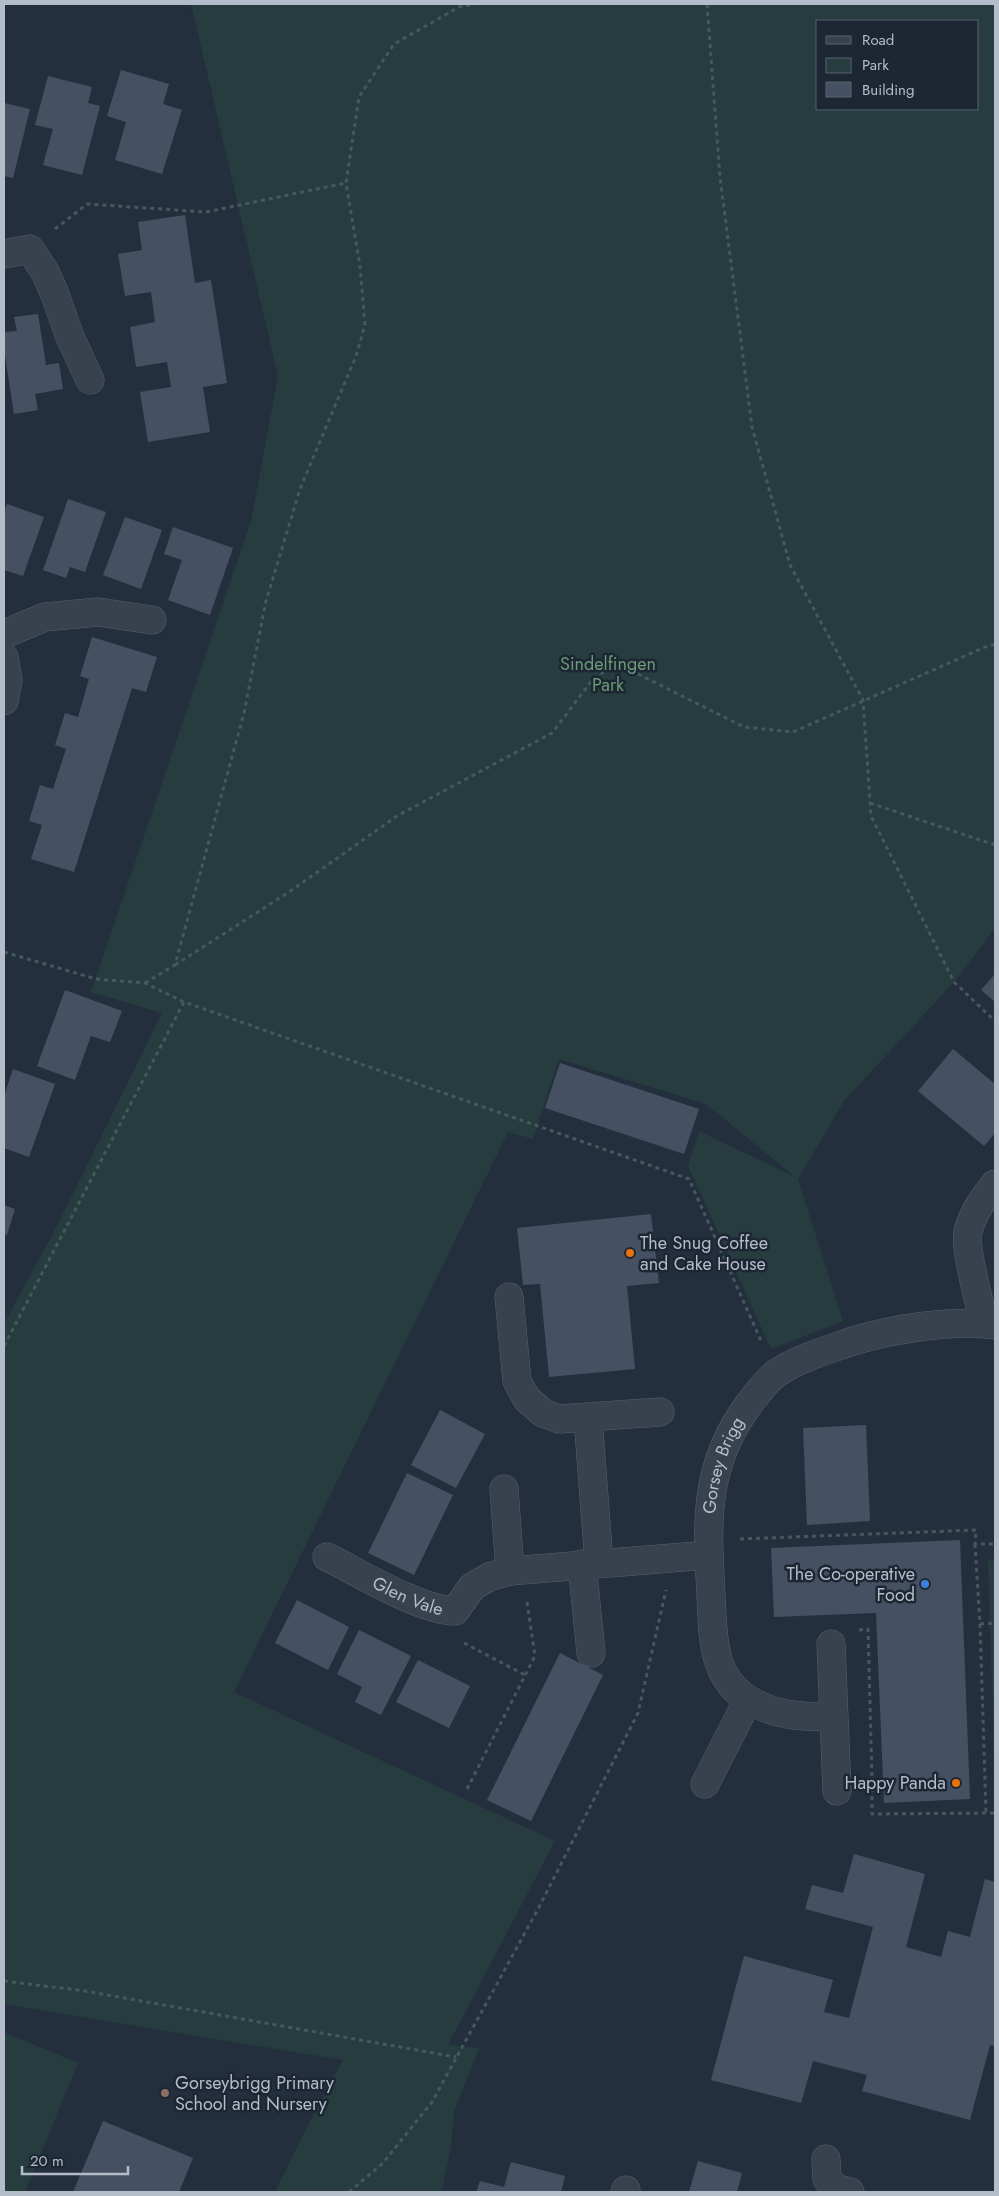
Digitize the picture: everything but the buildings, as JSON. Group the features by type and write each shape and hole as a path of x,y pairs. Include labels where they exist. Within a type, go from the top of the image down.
{"street":[{"path":"17,251 48,278 70,337 90,380"},
{"path":"4,634 45,617 98,612 152,620"},
{"path":"4,657 8,681 4,701"},
{"path":"990,1324 972,1266 968,1233 974,1212 995,1184"},
{"path":"508,1297 517,1381 527,1399 542,1413 558,1419 660,1412"},
{"name":"Gorsey Brigg","path":"833,1717 797,1717 772,1710 748,1700 721,1671 714,1646 708,1547 712,1491 719,1459 735,1424 776,1374 816,1353 877,1334 938,1325 990,1324"},
{"path":"588,1418 591,1652"},
{"path":"504,1489 516,1570"},
{"name":"Glen Vale","path":"327,1557 421,1604 443,1611 455,1611 472,1587 489,1577 516,1570 674,1556 708,1547"},
{"path":"837,1791 833,1717 841,1637"},
{"path":"705,1784 748,1700"},
{"path":"826,2159 827,2179 837,2189 850,2192"}],"path":[{"path":"175,965 244,713 266,601 300,489 356,356 365,324 360,266 346,183 359,97 394,44 459,7 475,4"},
{"path":"707,4 720,177 752,427 790,565 862,700 871,816 954,982 995,1021"},
{"path":"17,251 88,204 206,212 346,183"},
{"path":"145,983 289,892 397,816 552,732 593,679 608,668 630,670 744,727 793,732 862,700 995,644"},
{"path":"870,803 995,846"},
{"path":"4,952 96,979 145,983 184,1002 689,1179 776,1374"},
{"path":"4,1346 184,1002"},
{"path":"708,1547 976,1530 986,1813"},
{"path":"975,1544 995,1544"},
{"path":"349,2192 383,2163 426,2110 537,1911 638,1713 674,1556"},
{"path":"467,1789 535,1656 516,1570"},
{"path":"443,1611 442,1631 525,1675"},
{"path":"980,1624 995,1623"},
{"path":"841,1637 868,1629 872,1814 995,1813"},
{"path":"4,1981 85,1991 456,2056"}],"green space":[{"name":"Sindelfingen Park","path":"191,4 995,4 995,928 954,982 844,1101 798,1179 843,1321 771,1349 688,1166 699,1131 795,1177 706,1104 559,1059 533,1139 508,1132 234,1692 555,1841 448,2045 479,2048 454,2111 451,2148 441,2192 275,2192 343,2060 4,2004 4,1324 61,1218 162,1013 91,992 251,521 278,376"},
{"path":"988,1560 995,1561 995,1783"},
{"path":"4,2032 78,2063 25,2192 4,2192"}],"place":[{"name":"The Snug Coffee and Cake House","path":"630,1253"},
{"name":"The Co-operative Food","path":"925,1584"},
{"name":"Happy Panda","path":"956,1783"},
{"name":"Gorseybrigg Primary School and Nursery","path":"165,2093"}]}
